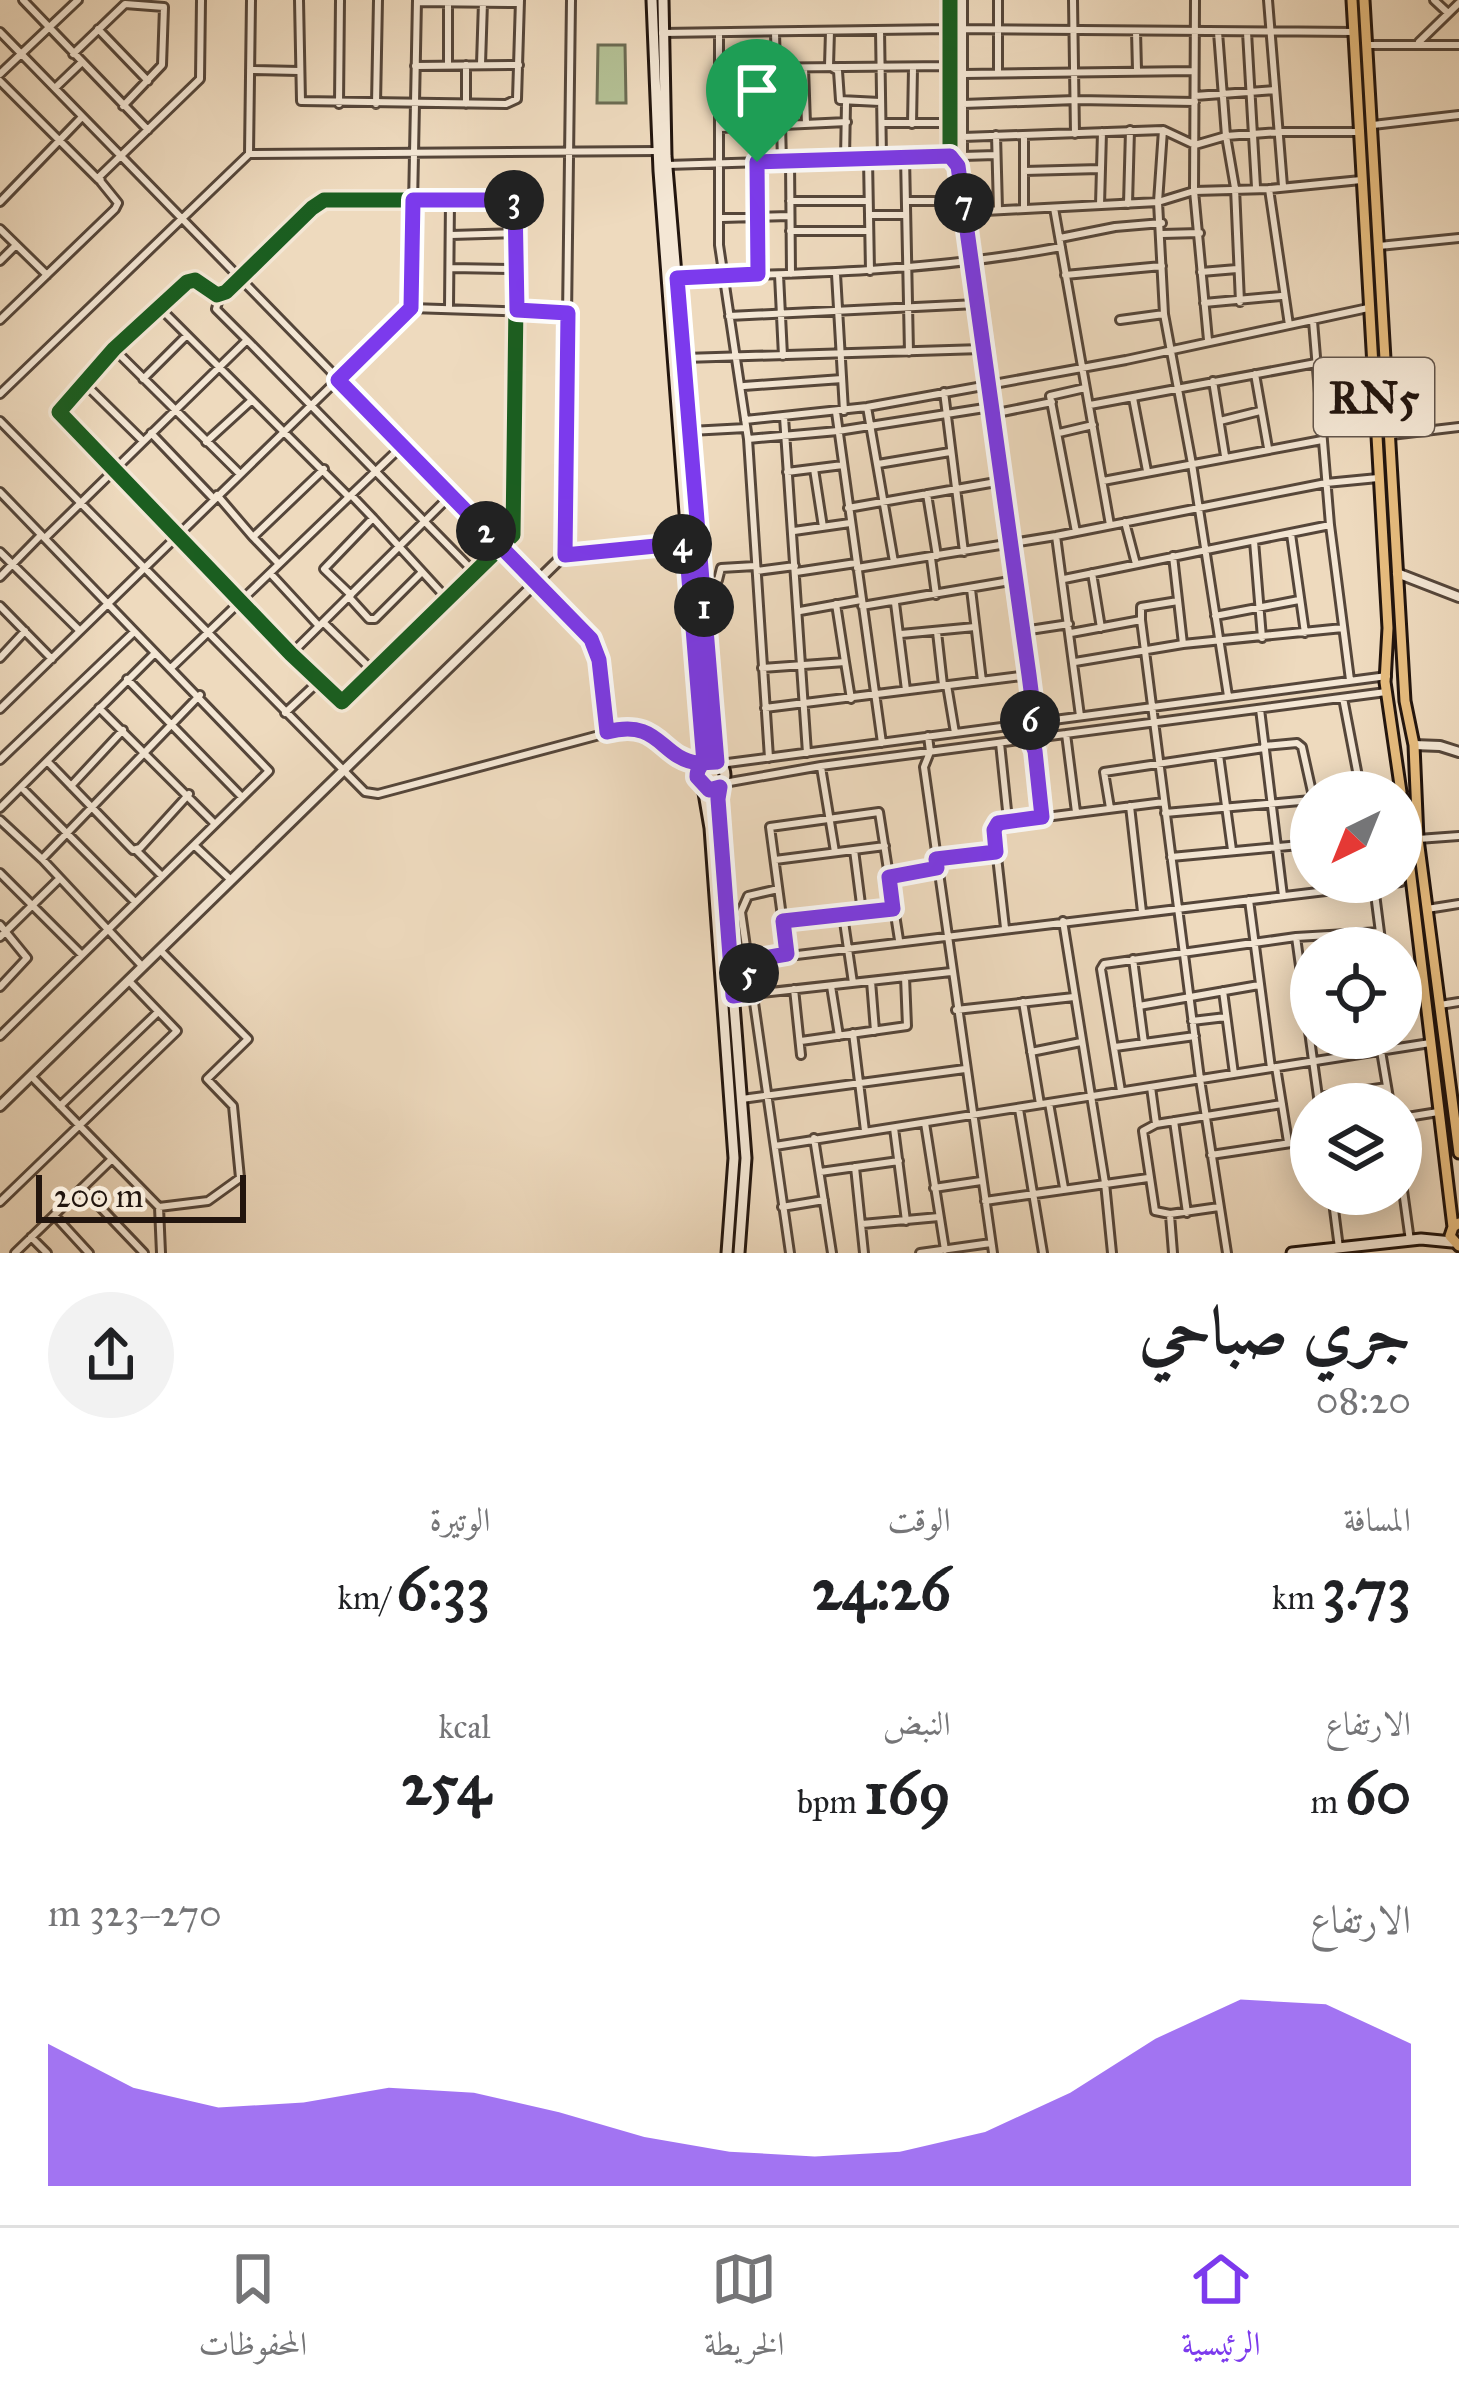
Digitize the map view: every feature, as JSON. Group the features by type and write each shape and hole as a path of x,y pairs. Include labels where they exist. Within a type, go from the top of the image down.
{"main road":[{"path":"652,0 658,151 701,767 710,828 734,1158 727,1253"},
{"path":"663,0 667,165 719,763 726,775 718,799 746,1178 739,1253"},
{"name":"RN5","path":"1352,0 1387,676 1397,771"},
{"name":"RN5","path":"1364,0 1397,573 1414,771"},
{"path":"1387,676 1398,671 1406,680"},
{"path":"1394,750 1406,756 1413,747"},
{"path":"701,767 719,763"},
{"path":"703,787 722,785"},
{"name":"RN5","path":"1422,870 1459,1153"},
{"name":"RN5","path":"1407,903 1456,1238"},
{"path":"1292,1253 1456,1238"}],"street":[{"path":"23,0 148,130"},
{"path":"0,320 118,203 0,77 77,0"},
{"path":"101,182 100,176 119,156 200,80 200,0"},
{"path":"249,154 250,0"},
{"path":"0,709 411,308 416,105 417,1 520,2 518,94 512,103 416,105 301,101 299,0"},
{"path":"339,104 340,0"},
{"path":"376,104 378,0"},
{"path":"565,555 571,0"},
{"path":"950,0 950,156 958,166 966,212 1034,714 1040,722 1035,751"},
{"path":"958,166 963,156 963,0"},
{"path":"998,0 998,71"},
{"path":"1073,0 1075,135"},
{"path":"1195,0 1194,191 1208,340"},
{"path":"1268,0 1283,187"},
{"path":"1435,0 1448,14"},
{"path":"448,2 448,65"},
{"path":"481,64 483,2"},
{"path":"73,54 125,4 164,8 162,65 124,106"},
{"path":"1417,45 1458,4"},
{"path":"98,29 148,81"},
{"path":"662,34 951,29 1354,32"},
{"path":"880,30 882,158"},
{"path":"830,31 830,68"},
{"path":"1136,31 1137,70"},
{"path":"0,32 594,644 607,732"},
{"path":"1218,32 1235,188 1240,302"},
{"path":"1247,32 1256,187"},
{"path":"719,33 722,276 748,440 769,758"},
{"path":"776,33 776,68"},
{"path":"1367,45 1459,45"},
{"path":"56,88 81,63"},
{"path":"416,66 519,64"},
{"path":"466,65 466,104"},
{"path":"912,124 913,66"},
{"path":"719,68 951,66"},
{"path":"756,68 758,126"},
{"path":"804,68 806,124"},
{"path":"830,68 838,71 839,100 881,102"},
{"path":"250,70 299,70"},
{"path":"964,74 1194,71"},
{"path":"963,104 1195,99 1275,90"},
{"path":"845,160 846,102"},
{"path":"1372,126 1459,115"},
{"path":"0,202 82,117"},
{"path":"720,128 847,122"},
{"path":"881,123 950,123"},
{"path":"781,124 790,201 791,274"},
{"path":"1128,204 1130,130"},
{"path":"963,136 1163,130 1195,145 1226,136 1279,131 1361,132"},
{"path":"1163,130 1158,202 1164,314 1228,696"},
{"path":"1100,205 1102,133"},
{"path":"996,135 998,209"},
{"path":"1024,135 1024,209"},
{"path":"0,394 249,154 658,151"},
{"path":"667,165 996,155"},
{"path":"905,158 909,352"},
{"path":"868,159 870,271"},
{"path":"757,162 758,274"},
{"path":"1024,171 1100,169"},
{"path":"966,212 1158,202 1194,191 1361,180"},
{"path":"1269,189 1288,325"},
{"path":"449,308 450,200"},
{"path":"220,295 191,280 114,349 61,406 59,414 341,702 449,601 476,574 502,548 514,530 515,200 319,202 220,295 216,309 476,574"},
{"path":"790,201 868,201"},
{"path":"906,201 964,201"},
{"path":"1054,208 1110,525"},
{"path":"869,215 906,214"},
{"path":"721,218 790,216"},
{"path":"677,278 836,274 973,263 1115,227 1162,223"},
{"path":"0,230 47,275"},
{"path":"790,231 869,231"},
{"path":"451,235 517,233"},
{"path":"1162,234 1200,233"},
{"path":"1378,246 1459,238"},
{"path":"0,261 16,245"},
{"path":"1065,275 1162,266"},
{"path":"450,268 517,269"},
{"path":"1202,272 1237,269"},
{"path":"779,274 783,356"},
{"path":"836,274 842,355 838,431 883,743"},
{"path":"1204,303 1281,296"},
{"path":"729,316 977,304"},
{"path":"159,307 374,518 449,601"},
{"path":"411,308 568,313"},
{"path":"690,431 868,407 1368,308"},
{"path":"1120,320 1164,314"},
{"path":"1312,321 1350,680"},
{"path":"142,380 187,335"},
{"path":"0,577 247,340"},
{"path":"114,349 240,474"},
{"path":"684,358 982,349"},
{"path":"1089,406 1316,363"},
{"path":"1255,373 1268,448"},
{"path":"742,386 842,379"},
{"path":"1213,381 1225,456"},
{"path":"83,382 143,441"},
{"path":"1076,532 1051,395 1085,388"},
{"path":"944,392 964,552"},
{"path":"1132,397 1147,471"},
{"path":"206,442 252,400"},
{"path":"748,440 1052,402"},
{"path":"868,407 894,562"},
{"path":"1220,421 1260,411"},
{"path":"784,417 807,753"},
{"path":"0,421 362,790 378,794 607,732 643,731 701,767"},
{"path":"1059,433 1093,425"},
{"path":"1390,435 1459,427"},
{"path":"151,433 279,564"},
{"path":"1103,482 1322,440"},
{"path":"171,668 404,446"},
{"path":"878,464 950,452"},
{"path":"787,472 843,465"},
{"path":"253,537 324,469"},
{"path":"814,469 823,527"},
{"path":"702,583 718,580 721,568 857,566 934,557 1326,483 1378,478"},
{"path":"848,508 1002,481"},
{"path":"0,492 269,770 0,1036"},
{"path":"926,494 936,595"},
{"path":"291,654 452,495"},
{"path":"374,518 324,569 369,619 375,619 422,572"},
{"path":"1125,522 1136,564"},
{"path":"793,532 850,524"},
{"path":"1064,579 1330,525"},
{"path":"1291,534 1305,633"},
{"path":"1056,536 1081,716"},
{"path":"1254,541 1262,638"},
{"path":"0,1106 565,555 686,543"},
{"path":"0,552 80,632"},
{"path":"1173,556 1184,644"},
{"path":"270,573 374,672"},
{"path":"1092,573 1101,628"},
{"path":"1397,573 1459,597"},
{"path":"799,611 895,602 1016,580"},
{"path":"971,589 982,681"},
{"path":"1215,616 1299,600"},
{"path":"1178,601 1141,608 1141,620 1227,1253"},
{"path":"895,602 906,691"},
{"path":"836,604 851,699"},
{"path":"0,606 52,659"},
{"path":"1023,631 1101,628 1141,620"},
{"path":"900,634 975,627"},
{"path":"1075,662 1184,644 1342,628"},
{"path":"0,658 25,632"},
{"path":"0,760 134,632"},
{"path":"937,632 955,733"},
{"path":"0,808 154,654"},
{"path":"762,668 845,662"},
{"path":"765,709 1029,675"},
{"path":"719,763 1387,676"},
{"path":"127,678 242,797"},
{"path":"285,713 318,682"},
{"path":"722,785 821,766 1388,692"},
{"path":"42,859 200,695"},
{"path":"1343,698 1356,771"},
{"path":"98,707 215,824"},
{"path":"1260,709 1283,896"},
{"path":"1034,714 1028,723 1042,817"},
{"path":"71,786 123,730"},
{"path":"1066,734 1076,812"},
{"path":"920,1253 992,1248 924,767 930,752 928,736"},
{"path":"911,739 924,767"},
{"path":"1000,743 1008,820"},
{"path":"1110,808 1104,772 1297,743 1306,771"},
{"path":"1413,747 1441,746 1459,752"},
{"path":"1219,755 1232,850"},
{"path":"48,762 162,876"},
{"path":"821,766 835,852"},
{"path":"22,787 135,902"},
{"path":"136,850 188,794"},
{"path":"1165,813 1290,800"},
{"path":"1005,928 994,827 1008,820 1164,802"},
{"path":"1130,806 1142,912"},
{"path":"787,954 772,825 879,812 899,941"},
{"path":"0,820 142,967"},
{"path":"0,838 10,830"},
{"path":"1422,839 1459,836"},
{"path":"194,845 231,880"},
{"path":"774,860 885,846"},
{"path":"1171,857 1290,846"},
{"path":"854,850 862,912"},
{"path":"889,877 996,852"},
{"path":"0,872 81,954"},
{"path":"0,987 27,958 2,931 58,880"},
{"path":"778,889 748,896 742,905 790,1253"},
{"path":"747,961 1290,895"},
{"path":"1211,1155 1288,1142 1259,985 1249,900"},
{"path":"1427,909 1459,904"},
{"path":"783,921 893,909"},
{"path":"843,914 853,982"},
{"path":"1064,921 1112,1253"},
{"path":"1121,1091 1102,966 1290,938"},
{"path":"159,1207 208,1201 240,1178 233,1106 207,1079 248,1039 160,950"},
{"path":"1132,959 1144,1043"},
{"path":"733,996 951,972"},
{"path":"801,1041 908,1023 905,977"},
{"path":"0,1202 176,1031 128,981"},
{"path":"871,981 875,1031"},
{"path":"831,985 839,1036"},
{"path":"1139,1006 1259,985"},
{"path":"794,989 801,1054"},
{"path":"1223,992 1234,1074"},
{"path":"956,1010 1074,997"},
{"path":"1440,1005 1459,1001"},
{"path":"1023,1003 1064,1189"},
{"path":"61,1106 158,1012"},
{"path":"1192,1021 1226,1017"},
{"path":"853,1034 865,1131"},
{"path":"1114,1047 1195,1036"},
{"path":"1031,1052 1081,1042"},
{"path":"1422,1044 1430,1043"},
{"path":"775,1147 1327,1059"},
{"path":"1314,1061 1317,1083"},
{"path":"741,1099 964,1070"},
{"path":"31,1076 159,1207 161,1253"},
{"path":"1151,1087 1156,1124"},
{"path":"1219,1208 1170,1214 1155,1210 1142,1135 1156,1124 1282,1104"},
{"path":"1018,1108 1043,1253"},
{"path":"1422,1115 1438,1112"},
{"path":"1174,1121 1187,1213"},
{"path":"925,1123 945,1250"},
{"path":"894,1128 906,1221"},
{"path":"814,1138 832,1253"},
{"path":"15,1253 112,1159"},
{"path":"820,1172 899,1161"},
{"path":"855,1168 864,1253"},
{"path":"985,1201 1148,1178"},
{"path":"934,1188 981,1181"},
{"path":"82,1188 144,1253"},
{"path":"782,1207 824,1200"},
{"path":"1170,1214 1173,1253"},
{"path":"53,1215 89,1253"},
{"path":"1336,1215 1339,1248"},
{"path":"1409,1215 1415,1240"},
{"path":"862,1224 939,1217"},
{"path":"31,1237 47,1253"}],"green space":[{"path":"598,45 625,45 626,103 597,103"}],"cycle path":[{"path":"950,0 950,156 958,166 966,212 1033,714 1040,727 1035,751"},
{"path":"324,200 511,200 515,201 517,224 513,535 342,702 59,412 114,349 187,282 195,280 217,295 226,292 324,200"}],"route":[{"path":"757,162 758,274 677,278 717,762 702,764 687,759 643,731 607,732 599,660 591,639 338,380 411,308 413,200 515,200 517,310 568,313 565,555 686,543 702,720 704,763 702,764 700,766 697,777 709,790 720,787 733,996 753,993 747,961 787,954 783,921 893,909 889,877 937,868 936,859 996,852 994,827 998,823 1042,817 1028,723 1034,714 1029,675 958,166 950,156 757,162"}]}
